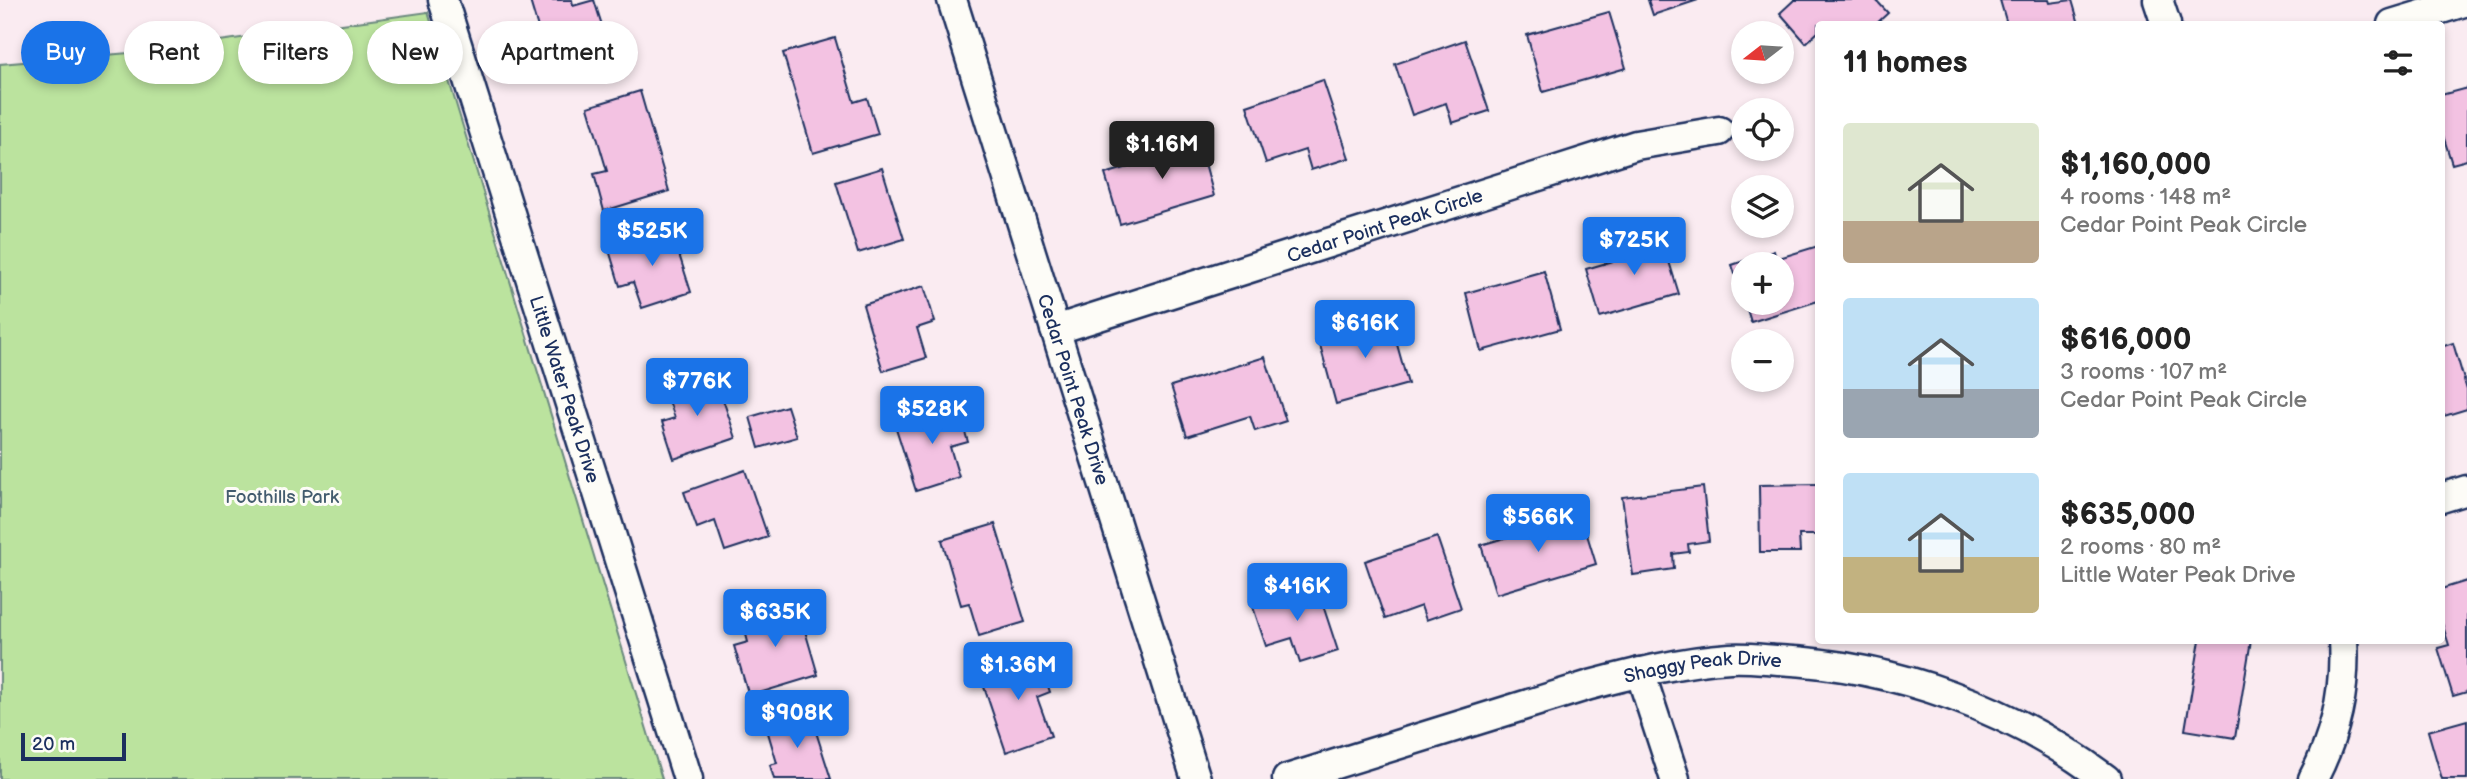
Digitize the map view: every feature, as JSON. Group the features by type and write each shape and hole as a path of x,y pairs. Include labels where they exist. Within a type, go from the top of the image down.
{"street":[{"name":"Little Water Peak Drive","path":"443,0 688,779"},
{"name":"Cedar Point Peak Drive","path":"952,0 1196,779"},
{"path":"2158,0 2165,21"},
{"path":"2402,21 2467,1"},
{"name":"Cedar Point Peak Circle","path":"1055,330 1636,145 1719,131"},
{"path":"2445,497 2467,490"},
{"path":"2314,779 2332,740 2342,698 2343,644"},
{"name":"Shaggy Peak Drive","path":"1287,779 1640,671 1730,658 1823,662 1909,680 1994,711 2076,757 2106,779"},
{"path":"1640,671 1675,779"}],"green space":[{"name":"Foothills Park","path":"428,12 431,21 367,21 367,84 450,84 662,779 0,779 0,64 21,62 21,84 110,84 110,55 124,53 124,84 224,84 224,40 238,38 238,84 353,84 353,22"}],"building":[{"path":"572,0 573,6 594,0 601,21 536,21 530,1"},
{"path":"1648,0 1698,0 1653,15"},
{"path":"1794,0 1876,0 1888,13 1879,21 1815,21 1815,35 1806,43 1794,29 1794,21 1787,21 1780,13"},
{"path":"2000,0 2049,0 2050,3 2072,0 2078,21 2006,21"},
{"path":"1609,12 1626,68 1543,92 1527,35"},
{"path":"835,38 854,102 867,98 878,134 813,153 783,53"},
{"path":"1465,40 1489,111 1452,123 1446,103 1412,115 1395,64"},
{"path":"1323,80 1349,158 1311,170 1305,150 1266,163 1247,106"},
{"path":"2467,88 2467,160 2452,164 2445,142 2445,94"},
{"path":"640,91 669,191 604,211 594,174 607,171 588,107"},
{"path":"1196,130 1214,196 1120,224 1105,174 1169,155 1165,140"},
{"path":"882,168 904,239 858,253 836,182"},
{"path":"671,229 691,292 642,308 633,282 620,286 609,250"},
{"path":"1660,232 1679,294 1600,317 1586,269 1627,257 1623,243"},
{"path":"1815,247 1815,302 1794,309 1794,253"},
{"path":"1544,271 1560,329 1481,351 1466,293"},
{"path":"924,286 935,322 917,328 926,358 883,371 863,305"},
{"path":"1388,312 1408,384 1336,404 1320,345 1356,335 1352,322"},
{"path":"1749,315 1773,315 1751,322"},
{"path":"2453,343 2467,390 2467,409 2445,416 2445,346"},
{"path":"1265,357 1286,421 1255,431 1250,416 1187,436 1171,386"},
{"path":"715,376 736,438 674,459 662,422 675,418 666,392"},
{"path":"957,405 968,442 950,447 959,477 916,491 895,425"},
{"path":"787,406 797,437 759,448 750,417"},
{"path":"745,470 768,537 725,551 715,521 697,528 684,492"},
{"path":"1815,484 1815,535 1799,535 1800,552 1760,552 1759,485"},
{"path":"1703,487 1709,541 1688,544 1689,552 1673,554 1674,569 1633,575 1622,497"},
{"path":"1581,515 1596,564 1496,594 1481,545"},
{"path":"995,524 1025,622 979,636 969,603 961,605 942,540"},
{"path":"1437,537 1461,608 1426,620 1421,606 1385,619 1365,561"},
{"path":"2467,581 2467,692 2453,696 2438,648 2449,645 2445,632 2445,588"},
{"path":"1316,584 1338,651 1300,663 1292,638 1266,646 1252,604"},
{"path":"796,600 818,675 749,696 734,646 748,642 741,616"},
{"path":"2199,644 2250,644 2235,738 2185,730"},
{"path":"1037,654 1050,692 1037,697 1051,736 1006,752 980,675"},
{"path":"810,713 831,779 774,779 770,765 777,763 766,726"},
{"path":"2467,720 2467,779 2442,779 2428,731"}]}
